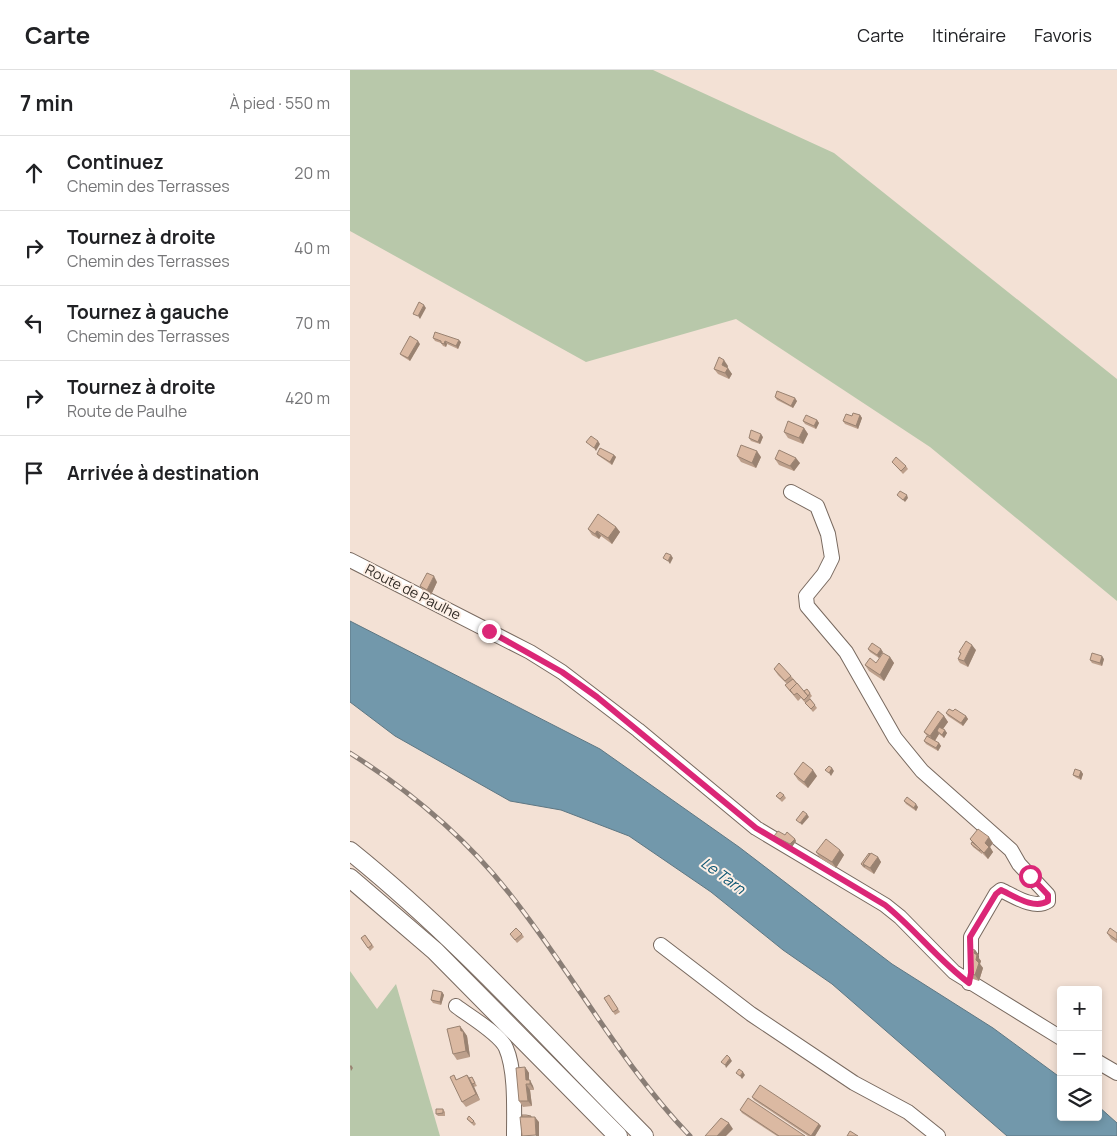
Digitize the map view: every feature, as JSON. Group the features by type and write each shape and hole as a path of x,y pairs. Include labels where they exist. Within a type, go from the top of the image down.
{"main road":[{"path":"350,851 413,903 455,942 644,1136"},
{"path":"350,878 435,951 618,1136"}],"street":[{"path":"791,492 817,506 828,534 832,558 824,574 806,596 807,606 846,652 895,738 922,771 1011,850 1019,864 1048,895 1048,901 1043,904 1031,904 1001,890 996,894 970,937 971,973 969,983"},
{"name":"Route de Paulhe","path":"350,560 530,652 562,672 638,730 756,828 885,905 900,917 954,972 1057,1036"},
{"path":"661,946 751,1014 854,1083 908,1112 938,1136"},
{"path":"456,1006 498,1038 506,1047 510,1062 514,1105 514,1136"},
{"path":"1102,1064 1117,1073"}],"green space":[{"path":"350,70 653,70 834,153 1117,379 1117,601 930,447 736,319 586,362 350,231"},
{"path":"350,971 377,1009 396,984 440,1136 350,1136"}],"water":[{"name":"Le Tarn","path":"350,621 600,749 739,847 892,964 993,1028 1057,1075 1057,1121 1102,1121 1102,1110 1117,1123 1117,1136 1007,1136 832,984 783,950 711,892 629,836 561,810 510,801 395,736 350,702"}],"building":[{"path":"419,302 424,305 418,316 413,314"},
{"path":"435,332 459,340 456,346 445,341 444,344 441,343 441,341 433,338"},
{"path":"410,336 418,341 408,358 400,354"},
{"path":"719,357 724,360 722,365 728,368 725,373 714,369"},
{"path":"777,391 795,398 791,406 775,397"},
{"path":"853,413 860,415 856,426 843,421 846,414 852,416"},
{"path":"806,415 817,420 814,426 803,421"},
{"path":"788,421 804,428 799,438 784,432"},
{"path":"751,430 761,434 758,442 749,438"},
{"path":"591,436 598,441 594,448 586,442"},
{"path":"741,445 757,451 752,463 737,456"},
{"path":"600,448 614,455 610,462 597,454"},
{"path":"779,450 796,458 790,466 775,459"},
{"path":"896,457 906,466 901,471 892,462"},
{"path":"900,491 907,495 903,500 897,495"},
{"path":"598,514 616,527 608,538 597,531 595,534 588,529"},
{"path":"666,553 671,555 668,561 663,558"},
{"path":"427,573 434,576 427,590 420,586"},
{"path":"966,641 972,645 964,661 958,659 961,653 959,652"},
{"path":"872,643 881,649 877,655 868,649"},
{"path":"883,653 890,657 880,675 865,665 870,658 876,663"},
{"path":"1092,653 1102,656 1100,663 1090,660"},
{"path":"779,663 791,676 785,681 774,669"},
{"path":"793,679 797,684 790,690 792,693 785,685"},
{"path":"797,683 808,696 804,700 797,693 794,695 790,690"},
{"path":"807,689 810,693 808,696 804,691"},
{"path":"810,699 815,705 811,709 805,703"},
{"path":"949,709 953,711 955,709 966,716 961,723 946,713"},
{"path":"938,711 944,716 930,736 924,732"},
{"path":"939,727 945,730 942,735 937,731"},
{"path":"927,736 939,743 936,748 924,741"},
{"path":"803,762 813,770 804,782 794,774"},
{"path":"829,766 832,768 829,773 825,770"},
{"path":"1075,769 1081,771 1079,777 1073,775"},
{"path":"780,792 784,795 780,799 776,796"},
{"path":"907,797 916,804 914,808 904,801"},
{"path":"803,811 807,814 800,823 796,820"},
{"path":"978,829 989,837 985,843 989,847 984,853 970,839"},
{"path":"778,831 785,835 787,832 795,839 790,844 774,836"},
{"path":"826,839 840,850 832,862 816,852"},
{"path":"972,842 980,849 980,851 971,844"},
{"path":"869,853 863,864 865,867 861,864"},
{"path":"871,853 878,857 870,868 863,864"},
{"path":"516,928 522,934 515,940 510,934"},
{"path":"1110,928 1117,933 1117,940 1107,933"},
{"path":"365,935 372,945 368,948 361,938"},
{"path":"970,949 975,950 976,960 979,963 975,975 969,973 972,965"},
{"path":"433,990 442,992 440,1002 431,1000"},
{"path":"609,995 618,1009 613,1012 604,998"},
{"path":"460,1026 461,1031 463,1031 466,1051 453,1054 447,1029"},
{"path":"727,1055 730,1058 725,1065 721,1062"},
{"path":"525,1067 526,1080 530,1080 530,1084 526,1084 528,1101 519,1101 516,1068"},
{"path":"739,1069 743,1072 740,1076 736,1073"},
{"path":"454,1075 456,1080 467,1075 476,1094 462,1102 450,1077"},
{"path":"472,1077 475,1083 472,1084 469,1078"},
{"path":"760,1085 819,1124 811,1136 752,1097"},
{"path":"748,1098 805,1136 779,1136 740,1110"},
{"path":"436,1109 443,1109 443,1113 436,1114"},
{"path":"469,1116 474,1121 472,1123 467,1119"},
{"path":"520,1117 535,1117 536,1135 522,1136"},
{"path":"721,1118 729,1123 717,1136 705,1136"},
{"path":"850,1131 858,1136 847,1136"}],"railway":[{"path":"350,753 394,783 436,816 492,872 532,923 641,1078 690,1136"}],"route":[{"path":"489,631 530,652 597,697 689,774 776,842 885,905 900,917 954,972 969,983 971,973 970,937 996,894 1001,890 1031,904 1043,904 1048,901 1048,895 1030,876"}]}
